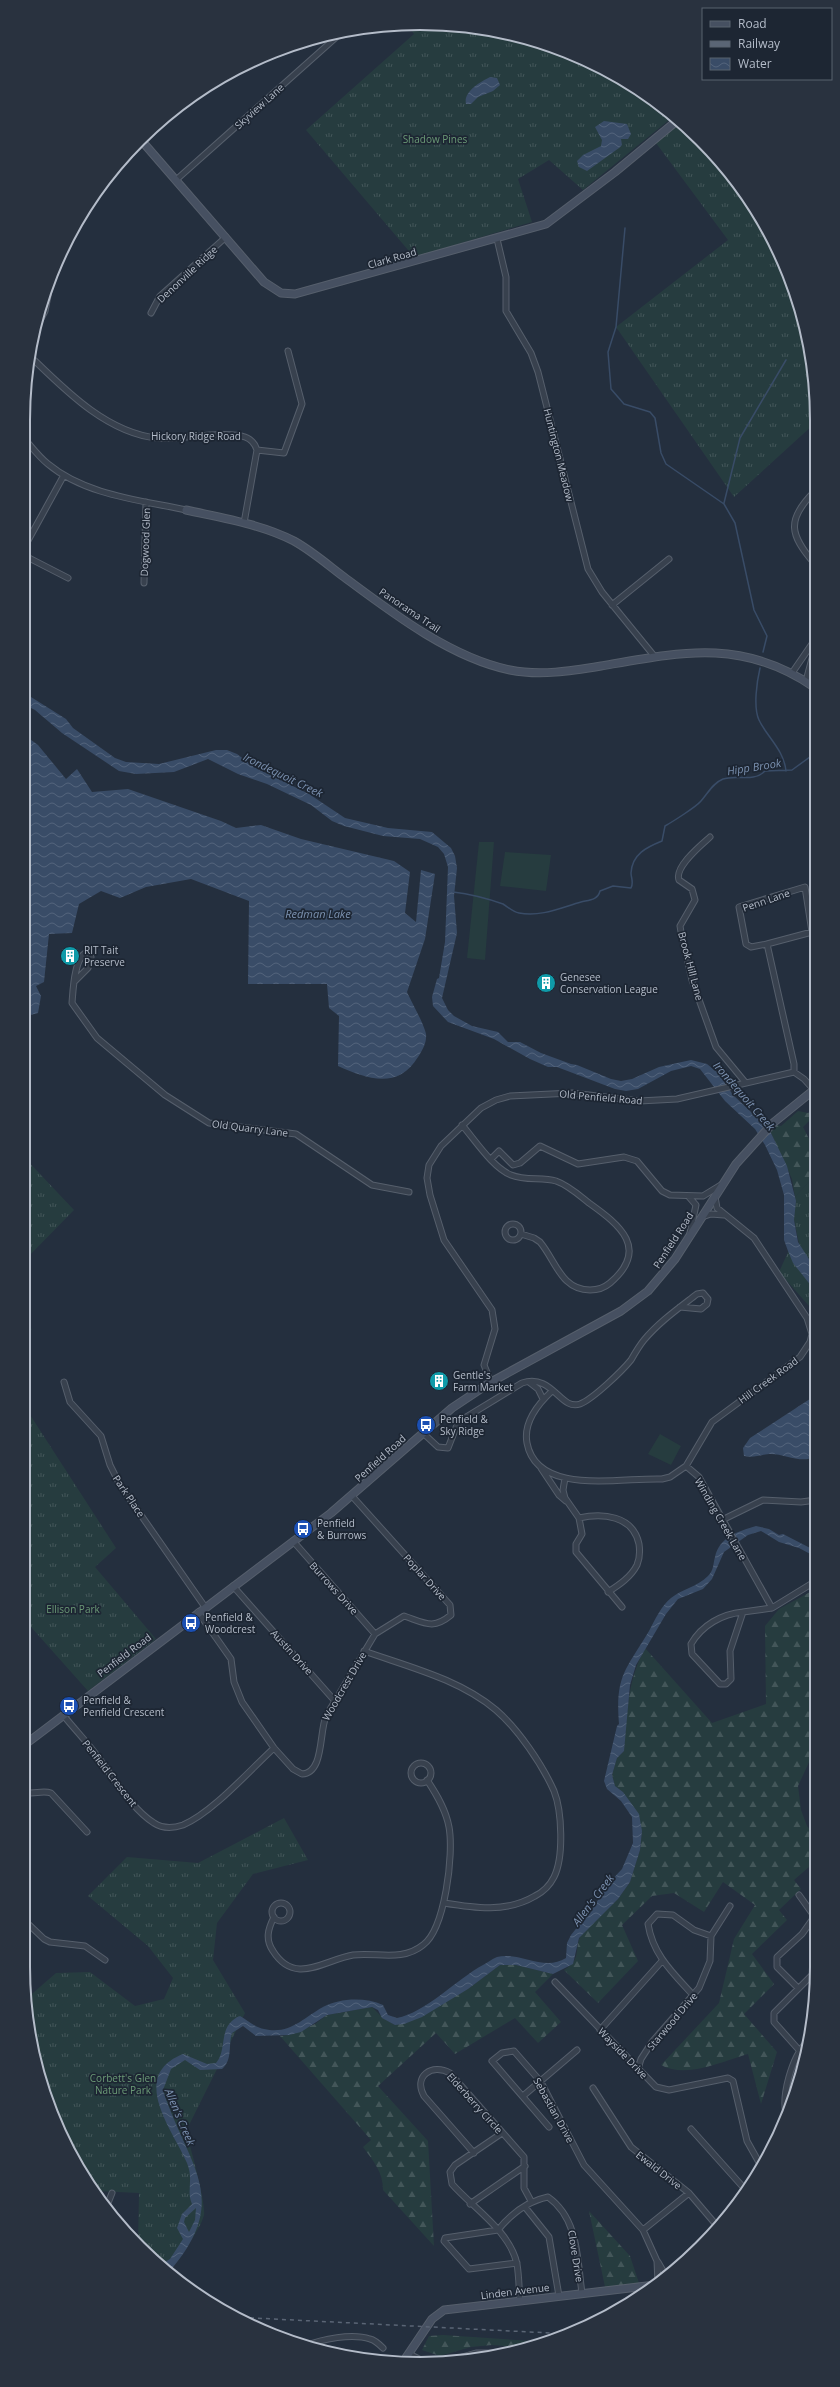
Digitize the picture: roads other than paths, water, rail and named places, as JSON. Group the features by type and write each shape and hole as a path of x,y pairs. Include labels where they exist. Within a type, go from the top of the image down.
{"street":[{"name":"Skyview Lane","path":"176,180 334,39"},
{"name":"Clark Road","path":"144,144 270,288 287,295 312,291 539,227 552,220 673,124"},
{"name":"Denonville Ridge","path":"151,313 160,296 226,237"},
{"name":"Huntington Meadow","path":"497,239 506,278 506,311 531,353 538,372 588,569 594,581 612,605 655,657"},
{"path":"244,523 257,450 284,453 302,407 300,390 288,351"},
{"name":"Hickory Ridge Road","path":"34,360 79,401 112,422 134,432 167,438 240,436 252,441 257,450"},
{"name":"Panorama Trail","path":"30,445 44,460 64,475 109,493 244,523 294,541 422,631 443,643 489,664 517,671 541,673 588,668 655,657 684,654 727,653 755,658 792,673 810,684"},
{"path":"30,537 64,475"},
{"path":"810,497 798,511 794,529 798,543 810,558"},
{"name":"Dogwood Glen","path":"144,583 146,502"},
{"path":"30,558 68,578"},
{"path":"612,605 669,559"},
{"path":"792,673 810,647"},
{"path":"806,681 810,666"},
{"name":"Brook Hill Lane","path":"710,837 679,869 679,880 692,889 695,900 680,926 692,980 716,1047 745,1082"},
{"name":"Penn Lane","path":"810,913 805,887 739,907 746,944 751,947 810,934"},
{"path":"767,944 794,1064 794,1072 810,1085"},
{"name":"Old Quarry Lane","path":"75,981 90,965 91,956 88,952 84,953 78,962 75,981 72,1003 97,1038 165,1095 209,1123 296,1134 372,1185 409,1192"},
{"name":"Old Penfield Road","path":"491,1382 484,1365 495,1329 492,1310 444,1240 432,1203 428,1178 429,1166 435,1153 486,1105 510,1096 572,1093 644,1101 677,1099 707,1093 745,1082 794,1072"},
{"name":"Penfield Road","path":"30,1741 352,1496 452,1408 491,1382 636,1301 661,1277 721,1185 750,1147 773,1123 810,1092"},
{"path":"462,1126 491,1159 500,1168 511,1175 556,1181 566,1186 618,1224 624,1233 628,1244 628,1252 623,1267 609,1284 594,1290 578,1289 565,1281 540,1242 521,1234"},
{"path":"491,1159 499,1151 513,1164 520,1164 540,1146 578,1164 624,1157 637,1161 662,1191 670,1195 689,1197 703,1196 721,1185"},
{"name":"Hill Creek Road","path":"715,1194 717,1208 740,1226 765,1253 782,1283 807,1318 810,1325"},
{"path":"689,1197 696,1205 690,1233"},
{"path":"700,1218 711,1214 724,1215"},
{"path":"423,1432 438,1447 448,1448 457,1425 463,1419 522,1383 544,1383 568,1403 574,1405 586,1401 627,1364 643,1340 680,1308 697,1294 703,1293 708,1299 708,1304 701,1309 680,1308"},
{"name":"Hill Creek Road","path":"686,1466 712,1422 794,1362 810,1342"},
{"name":"Park Place","path":"64,1382 70,1402 101,1436 110,1465 120,1485 205,1607"},
{"path":"528,1382 538,1389 543,1399"},
{"path":"552,1391 533,1411 526,1433 529,1452 536,1465 565,1478 585,1482 662,1479 670,1477 686,1466"},
{"name":"Winding Creek Lane","path":"686,1466 699,1477 736,1546 772,1608"},
{"path":"540,1467 558,1495 568,1502"},
{"path":"565,1478 563,1490 568,1502 579,1518 582,1534 576,1544 576,1552 622,1607"},
{"name":"Poplar Drive","path":"352,1496 450,1605 451,1615 441,1623 431,1625 404,1616 375,1634"},
{"path":"722,1520 763,1500 801,1502 810,1501"},
{"path":"579,1518 597,1515 614,1517 626,1523 636,1536 640,1548 637,1564 626,1578 608,1592"},
{"name":"Burrows Drive","path":"293,1541 375,1634"},
{"path":"744,1612 730,1652 731,1679 726,1684 720,1684 692,1654 691,1644 700,1632 718,1618 729,1613 772,1608 810,1585"},
{"name":"Austin Drive","path":"233,1586 334,1700"},
{"name":"Woodcrest Drive","path":"198,1612 232,1659 234,1682 239,1698 274,1748 296,1772 302,1774 312,1771 318,1762 322,1724 334,1700 375,1634"},
{"path":"364,1651 448,1680 494,1709 523,1740 554,1792 559,1812 560,1849 558,1868 550,1884 536,1896 525,1901 499,1908 486,1909 444,1903"},
{"name":"Penfield Crescent","path":"64,1716 90,1747 116,1783 143,1814 153,1823 165,1828 183,1825 202,1813 274,1748"},
{"path":"274,1917 268,1928 268,1937 273,1951 288,1966 305,1969 351,1956 409,1954 424,1945 436,1930 444,1903 450,1845 450,1831 440,1802 427,1780"},
{"path":"30,1794 46,1792 51,1793 87,1832"},
{"path":"799,1895 810,1907"},
{"path":"693,1995 662,1961 652,1941 648,1924 657,1914 674,1915 694,1930 711,1936 730,1906"},
{"path":"798,1988 778,1967 777,1957 802,1934 810,1923"},
{"path":"30,1926 39,1935 50,1942 85,1946 105,1960"},
{"name":"Starwood Drive","path":"638,2069 641,2059 652,2042 700,1988 710,1961 711,1936"},
{"path":"600,2030 662,1961"},
{"path":"799,2050 773,2018 776,2009 810,1977"},
{"name":"Wayside Drive","path":"555,1982 656,2087 669,2090 728,2078 733,2081 747,2141 758,2161"},
{"path":"784,2105 786,2088 799,2050 802,2047"},
{"path":"522,2096 541,2082 577,2050"},
{"name":"Sebastian Drive","path":"548,2127 492,2061 498,2055 514,2051 541,2082 584,2165 643,2230 663,2271"},
{"name":"Elderberry Circle","path":"474,2153 424,2096 420,2086 421,2080 427,2072 440,2069 450,2073 524,2157 524,2188 531,2202"},
{"name":"Ewald Drive","path":"593,2088 631,2147 690,2194 714,2223"},
{"path":"691,2129 742,2187"},
{"path":"502,2133 455,2165 450,2176 452,2184 470,2204 498,2230 508,2245 517,2264 520,2301"},
{"path":"470,2204 525,2166"},
{"path":"109,2201 112,2193"},
{"path":"643,2230 690,2194"},
{"name":"Clove Drive","path":"498,2230 506,2220 531,2202 548,2197 561,2209 571,2225 582,2293"},
{"path":"525,2207 549,2238 559,2296"},
{"path":"498,2230 446,2238 444,2241 469,2269 517,2264"},
{"name":"Sebastian Drive","path":"657,2261 658,2275"},
{"name":"Linden Avenue","path":"407,2357 437,2314 450,2309 643,2286"},
{"path":"314,2342 339,2337 371,2339 383,2348"},
{"path":"409,2354 415,2357"}],"water":[{"path":"490,77 497,78 500,85 493,91 478,97 471,104 466,104 467,95 473,88"},
{"path":"604,121 627,124 631,134 628,139 621,139 622,145 619,148 587,171 579,167 577,161 583,155 601,146 602,140 595,127"},
{"path":"30,696 66,719 73,728 115,758 126,762 159,764 216,750 227,750 237,754 254,767 309,794 345,818 388,828 432,832 451,848 455,856 457,868 454,896 457,933 442,998 448,1010 454,1016 472,1026 498,1032 508,1042 520,1042 541,1053 577,1065 611,1079 621,1081 632,1079 659,1067 691,1060 707,1064 718,1073 733,1095 769,1129 787,1166 796,1201 794,1220 798,1242 810,1261 810,1284 793,1263 784,1240 784,1195 777,1170 765,1145 755,1129 725,1101 700,1069 691,1066 671,1071 638,1089 626,1091 615,1089 557,1067 548,1067 494,1039 448,1022 433,1006 432,997 437,979 439,978 445,942 448,867 444,854 438,847 420,839 383,836 344,826 332,821 311,805 267,784 238,774 208,759 174,772 136,774 119,771 62,733 30,708"},
{"name":"Redman Lake","path":"30,739 38,745 66,779 77,769 92,792 128,789 221,821 236,828 261,825 301,839 394,861 410,872 405,913 416,922 421,870 435,874 425,939 407,992 425,1030 426,1040 423,1049 410,1067 401,1074 392,1078 371,1078 338,1066 339,1016 329,1008 327,984 248,984 249,901 191,879 146,887 120,898 101,891 79,904 72,933 49,934 44,982 36,986 41,996 38,1013 30,1015"},
{"path":"810,1399 810,1458 799,1459 775,1454 754,1457 744,1456 743,1448 750,1438"},
{"path":"756,1526 769,1529 779,1535 783,1534 810,1548 810,1554 799,1548 779,1542 761,1531 748,1535 724,1552 712,1579 703,1589 678,1599 666,1614 636,1665 630,1685 624,1751 617,1758 612,1775 615,1786 623,1792 639,1814 642,1831 640,1850 630,1882 618,1899 579,1938 573,1964 553,1974 516,1965 500,1965 468,1989 422,2017 404,2024 395,2025 382,2018 378,2010 372,2007 327,2015 301,2032 289,2035 256,2036 243,2026 232,2033 228,2061 222,2069 200,2070 185,2060 171,2069 163,2090 193,2162 199,2182 202,2202 198,2223 188,2247 172,2267 165,2262 170,2259 183,2239 177,2228 182,2214 192,2204 190,2199 189,2169 165,2120 159,2104 156,2089 158,2076 167,2064 183,2054 207,2064 216,2063 220,2058 225,2031 228,2025 240,2016 255,2026 273,2030 281,2030 289,2028 330,2004 345,2000 361,2000 376,2002 383,2005 388,2015 397,2018 419,2010 473,1971 497,1957 514,1957 549,1963 558,1962 566,1958 567,1943 571,1935 595,1905 607,1885 622,1869 633,1843 632,1817 621,1801 607,1789 604,1781 617,1726 619,1724 619,1694 624,1674 664,1605 675,1595 704,1580 710,1574 717,1550 721,1544 737,1533","holes":["196,2208 195,2220 189,2232 184,2222 185,2218"]}],"waterway":[{"path":"625,228 616,327 608,352 611,389 624,404 650,412 655,418 661,453 666,464 724,504 735,523 754,610 767,636 763,652"},
{"path":"724,503 740,438 786,360"},
{"path":"760,668 756,694 757,715 762,726 779,750 785,763 786,771"},
{"name":"Hipp Brook","path":"453,892 472,895 497,902 513,911 535,914 593,899 599,894 600,891 613,886 631,888 632,866 637,856 641,852 662,841 665,826 698,804 716,783 723,779 734,777 755,777 765,771 792,770 810,757"}],"railway":[{"path":"250,2318 553,2333"}],"place":[{"name":"RIT Tait Preserve","path":"70,956"},
{"name":"Genesee Conservation League","path":"546,983"},
{"name":"Gentle's Farm Market","path":"439,1381"},
{"name":"Penfield & Sky Ridge","path":"426,1425"},
{"name":"Penfield & Burrows","path":"303,1529"},
{"name":"Penfield & Woodcrest","path":"191,1623"},
{"name":"Penfield & Penfield Crescent","path":"69,1706"}],"park label":[{"name":"Shadow Pines","path":"435,139"},
{"name":"Ellison Park","path":"73,1609"},
{"name":"Corbett's Glen Nature Park","path":"123,2084"}],"water label":[{"name":"Irondequoit Creek","path":"283,775"},
{"name":"Irondequoit Creek","path":"744,1096"},
{"name":"Allen's Creek","path":"593,1900"},
{"name":"Allen's Creek","path":"180,2117"}]}
